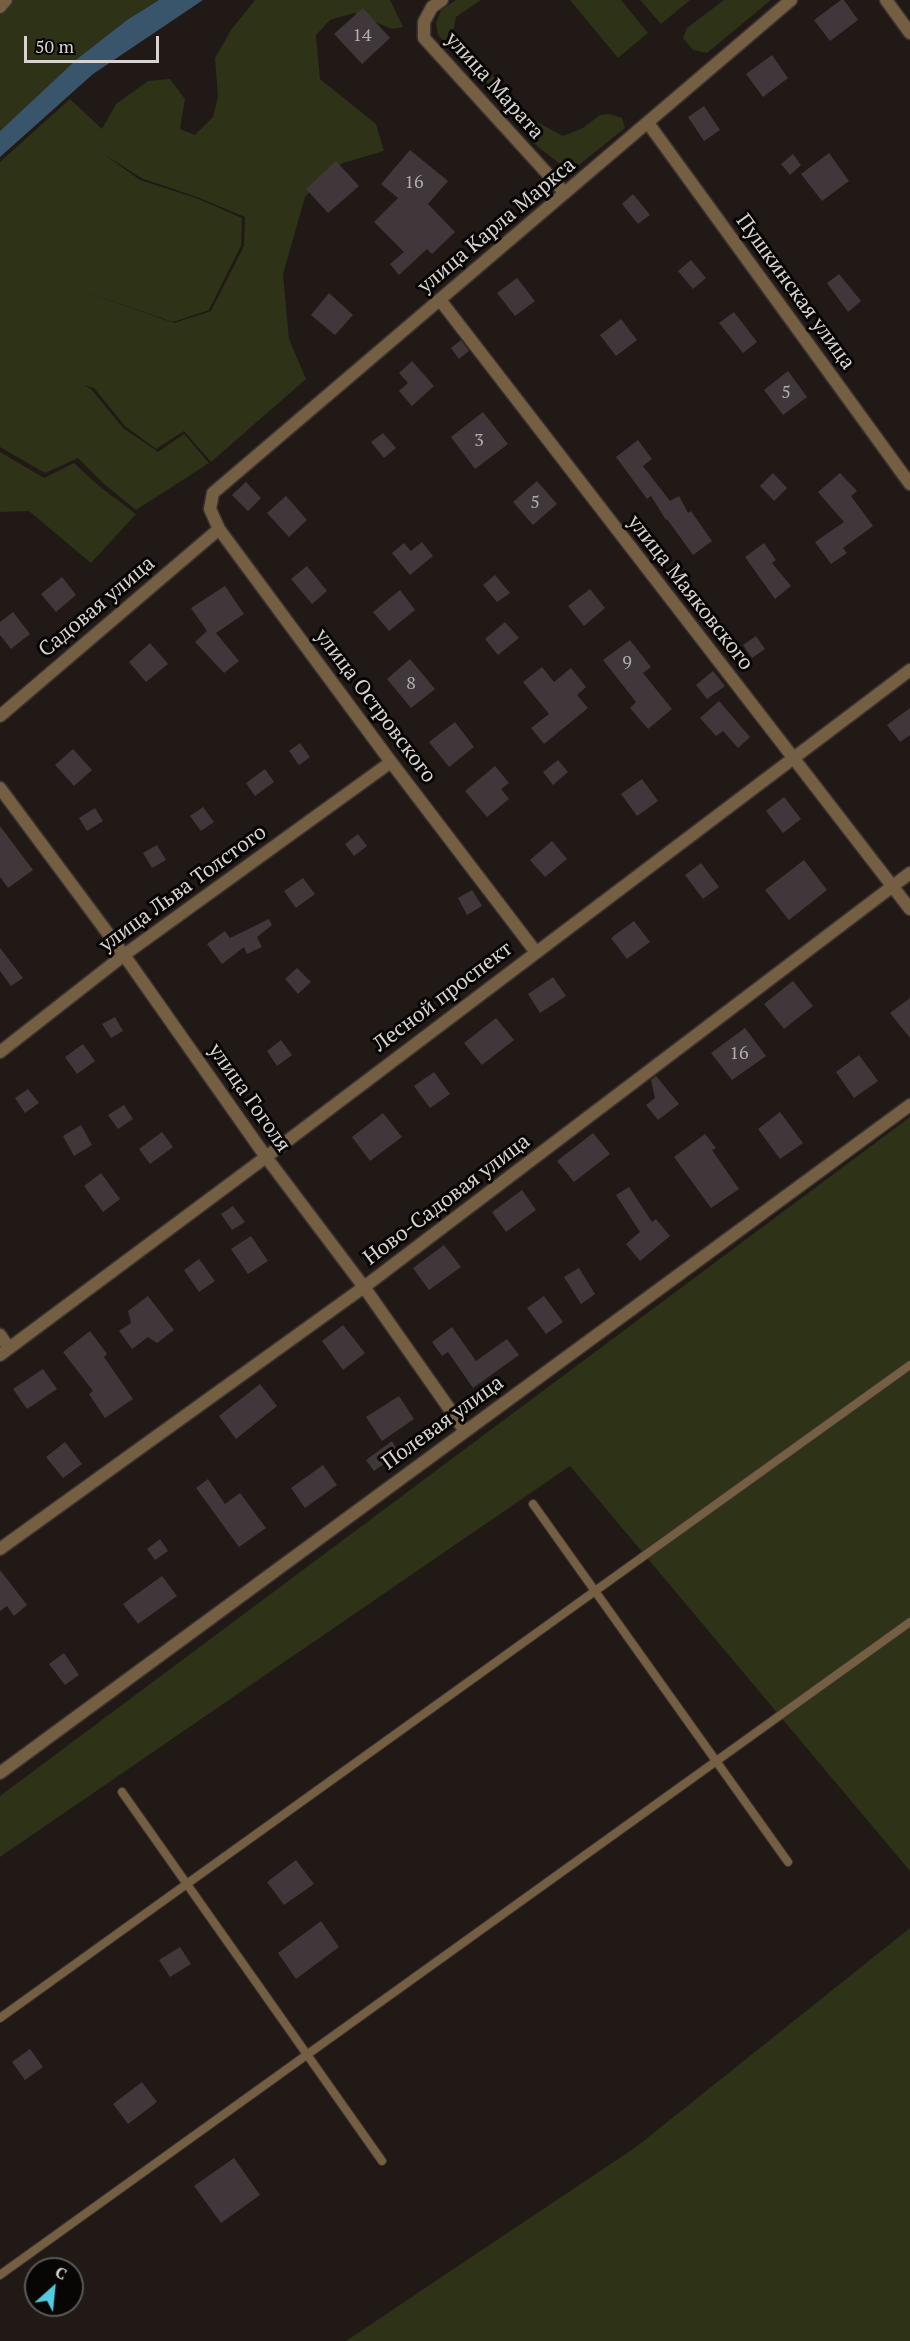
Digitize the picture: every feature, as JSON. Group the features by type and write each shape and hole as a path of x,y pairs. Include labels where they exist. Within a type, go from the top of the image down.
{"street":[{"path":"0,7 6,0"},
{"name":"улица Марата","path":"442,0 432,7 423,22 424,38 565,193"},
{"name":"улица Карла Маркса","path":"226,480 791,0"},
{"path":"886,0 910,33"},
{"name":"Пушкинская улица","path":"648,123 910,484"},
{"name":"улица Маяковского","path":"440,300 910,909"},
{"name":"улица Островского","path":"226,480 213,493 210,509 219,529 391,762 535,951"},
{"name":"Садовая улица","path":"0,716 219,529"},
{"name":"Лесной проспект","path":"5,1352 910,670"},
{"name":"улица Льва Толстого","path":"0,1052 124,955 391,762"},
{"name":"улица Гоголя","path":"0,788 5,804 124,955 266,1157 364,1287 465,1431"},
{"name":"Ново-Садовая улица","path":"0,1549 364,1287 910,873"},
{"name":"Полевая улица","path":"0,1773 910,1105"},
{"path":"0,1335 5,1352"}],"lane":[{"path":"0,2018 910,1365"},
{"path":"532,1504 788,1862"},
{"path":"0,2275 910,1622"},
{"path":"122,1792 382,2161"}],"green space":[{"path":"0,0 159,0 127,20 77,59 0,131"},
{"path":"255,0 390,0 403,27 392,29 354,13 330,20 316,35 320,79 376,124 384,151 343,163 324,176 305,197 283,274 289,339 306,379 211,462 184,431 156,449 125,426 94,388 84,385 92,390 123,428 158,452 184,434 209,463 136,510 104,484 78,458 45,473 0,447 0,162 70,99 102,129 116,104 148,81 170,79 185,99 180,129 195,135 213,117 218,97 215,58 231,30","holes":["102,153 141,178 197,197 245,217 244,246 211,311 174,323 77,289 173,322 209,310 241,246 242,218 196,198 140,180"]},
{"path":"456,0 481,0 456,17 453,32 533,120 563,136 583,128 600,115 610,114 622,118 625,128 579,165 559,163 538,147 438,35 436,23 441,10"},
{"path":"570,0 621,0 648,33 618,58"},
{"path":"640,0 690,0 661,24"},
{"path":"724,0 771,0 707,53 693,50 683,38 687,28"},
{"path":"0,452 44,478 74,463 99,486 136,514 91,563 29,511 0,512"},
{"path":"910,1117 910,1871 570,1466 0,1857 0,1796"},
{"path":"910,1928 910,2341 346,2341 636,2147"}],"water":[{"path":"159,0 203,0 93,74 0,157 0,131 77,59 127,20"}],"building":[{"path":"844,0 858,20 830,41 814,20"},
{"path":"363,8 390,38 362,64 334,34"},
{"path":"772,55 788,78 763,97 746,74"},
{"path":"704,106 720,130 704,141 688,117"},
{"path":"410,150 448,181 428,204 455,232 432,254 427,249 399,275 390,264 404,252 374,222 398,198 381,184"},
{"path":"829,153 849,181 822,201 801,174"},
{"path":"793,154 801,165 790,175 781,164"},
{"path":"336,161 359,186 328,213 306,189"},
{"path":"633,194 650,215 638,224 622,204"},
{"path":"691,260 706,278 693,289 678,271"},
{"path":"839,274 861,301 848,312 827,283"},
{"path":"517,278 535,301 515,316 497,293"},
{"path":"329,293 353,315 335,335 311,315"},
{"path":"734,312 757,342 743,353 719,323"},
{"path":"621,319 637,340 616,356 600,335"},
{"path":"461,340 469,351 459,359 451,348"},
{"path":"412,361 434,386 412,406 399,391 408,383 399,373"},
{"path":"788,371 807,397 783,415 764,390"},
{"path":"483,412 508,444 475,469 451,437"},
{"path":"383,433 396,448 384,458 371,442"},
{"path":"638,440 652,459 643,466 670,501 679,496 688,513 691,511 712,541 693,555 651,496 647,499 616,457"},
{"path":"773,473 787,488 774,501 760,486"},
{"path":"840,473 857,491 851,496 873,526 843,548 847,553 831,564 815,542 844,522 818,492"},
{"path":"537,481 557,504 533,525 513,502"},
{"path":"246,482 261,498 248,511 232,495"},
{"path":"286,496 307,520 289,537 267,513"},
{"path":"422,542 433,556 410,575 392,553 404,543 411,551"},
{"path":"764,543 776,560 772,563 791,586 775,599 745,557"},
{"path":"307,566 327,591 312,604 291,579"},
{"path":"495,575 510,593 497,602 483,585"},
{"path":"62,577 76,595 56,612 41,594"},
{"path":"225,586 244,614 216,633 239,661 224,673 195,642 207,631 191,608"},
{"path":"590,589 605,608 584,626 568,606"},
{"path":"400,590 415,610 389,631 373,612"},
{"path":"13,612 30,634 11,649 0,635 0,622"},
{"path":"505,622 519,638 498,655 485,639"},
{"path":"756,636 765,649 752,658 743,645"},
{"path":"630,640 651,667 643,673 672,709 648,729 630,708 636,702 603,660"},
{"path":"150,643 168,664 146,682 129,662"},
{"path":"410,659 435,689 411,708 387,679"},
{"path":"542,667 554,682 571,668 586,687 577,695 588,708 544,744 531,728 549,714 523,682"},
{"path":"713,671 725,686 707,699 696,685"},
{"path":"719,701 750,737 738,748 723,731 716,736 700,718"},
{"path":"910,708 910,735 900,742 887,725"},
{"path":"455,722 474,747 449,767 429,742"},
{"path":"300,743 310,757 299,765 289,751"},
{"path":"73,749 92,770 74,786 55,765"},
{"path":"558,760 568,772 553,785 543,772"},
{"path":"495,766 509,783 501,789 509,799 487,817 465,791"},
{"path":"265,769 274,782 255,796 246,783"},
{"path":"642,779 658,801 637,816 621,794"},
{"path":"784,797 801,819 783,833 766,811"},
{"path":"203,807 214,822 201,831 190,816"},
{"path":"95,808 103,821 87,831 79,818"},
{"path":"0,826 33,870 8,888 0,877"},
{"path":"358,834 367,846 354,856 345,844"},
{"path":"552,841 567,859 545,877 530,860"},
{"path":"157,845 166,860 152,868 143,853"},
{"path":"804,860 827,890 789,920 765,890"},
{"path":"701,863 719,887 703,899 685,875"},
{"path":"303,878 315,894 296,908 284,891"},
{"path":"472,890 482,906 467,915 458,898"},
{"path":"269,919 272,925 257,937 262,947 247,954 244,947 222,964 207,944 225,931 230,938"},
{"path":"634,921 650,942 627,959 611,938"},
{"path":"0,948 23,978 11,986 0,971"},
{"path":"297,968 311,982 298,994 285,979"},
{"path":"553,977 566,996 540,1013 528,994"},
{"path":"793,981 813,1006 784,1029 764,1004"},
{"path":"910,998 910,1038 890,1013"},
{"path":"115,1017 123,1031 111,1038 102,1024"},
{"path":"496,1018 514,1040 482,1065 464,1043"},
{"path":"745,1028 766,1056 732,1080 711,1053"},
{"path":"281,1040 292,1055 277,1066 267,1051"},
{"path":"83,1044 95,1061 77,1074 65,1057"},
{"path":"859,1055 878,1081 854,1098 836,1072"},
{"path":"434,1072 450,1094 430,1108 414,1086"},
{"path":"656,1076 679,1104 658,1120 646,1105 655,1098 651,1080"},
{"path":"28,1089 39,1103 25,1113 15,1098"},
{"path":"124,1105 133,1119 118,1129 108,1115"},
{"path":"780,1112 803,1143 780,1159 758,1129"},
{"path":"383,1113 402,1137 370,1161 352,1137"},
{"path":"81,1125 92,1145 74,1156 63,1136"},
{"path":"162,1132 173,1147 150,1164 139,1149"},
{"path":"593,1133 610,1154 574,1182 557,1161"},
{"path":"705,1134 716,1148 712,1150 739,1189 711,1208 674,1157"},
{"path":"101,1173 120,1199 103,1212 84,1186"},
{"path":"629,1187 652,1222 656,1219 670,1236 640,1261 626,1244 640,1232 616,1195"},
{"path":"522,1190 536,1210 506,1232 492,1212"},
{"path":"233,1206 245,1222 232,1230 221,1214"},
{"path":"251,1236 268,1261 248,1274 231,1249"},
{"path":"444,1245 461,1267 429,1290 413,1268"},
{"path":"199,1259 215,1281 199,1292 184,1270"},
{"path":"579,1268 595,1294 581,1304 564,1277"},
{"path":"148,1296 174,1330 157,1343 148,1337 132,1349 119,1331 131,1323 128,1311"},
{"path":"544,1296 563,1322 546,1334 527,1308"},
{"path":"343,1325 365,1353 343,1370 322,1341"},
{"path":"452,1327 476,1361 507,1339 519,1355 473,1388 448,1352 442,1356 432,1342"},
{"path":"90,1331 107,1354 104,1357 133,1399 105,1418 89,1394 93,1391 63,1352"},
{"path":"43,1369 57,1389 27,1409 13,1389"},
{"path":"260,1384 277,1406 236,1439 219,1416"},
{"path":"399,1396 414,1419 382,1441 366,1417"},
{"path":"392,1441 399,1453 374,1471 366,1460"},
{"path":"65,1442 82,1464 63,1478 46,1457"},
{"path":"323,1465 337,1485 305,1508 291,1488"},
{"path":"208,1479 225,1504 240,1493 266,1528 239,1547 196,1488"},
{"path":"160,1539 168,1551 155,1560 147,1549"},
{"path":"0,1570 27,1605 14,1616 7,1606 0,1611"},
{"path":"162,1576 177,1596 138,1624 123,1604"},
{"path":"64,1653 79,1675 65,1685 49,1664"},
{"path":"296,1860 314,1884 284,1905 267,1882"},
{"path":"321,1921 339,1947 296,1979 278,1953"},
{"path":"180,1947 191,1964 170,1977 159,1960"},
{"path":"30,2049 43,2067 25,2080 12,2062"},
{"path":"142,2082 157,2102 128,2124 113,2104"},
{"path":"234,2158 260,2195 221,2223 194,2186"}]}
